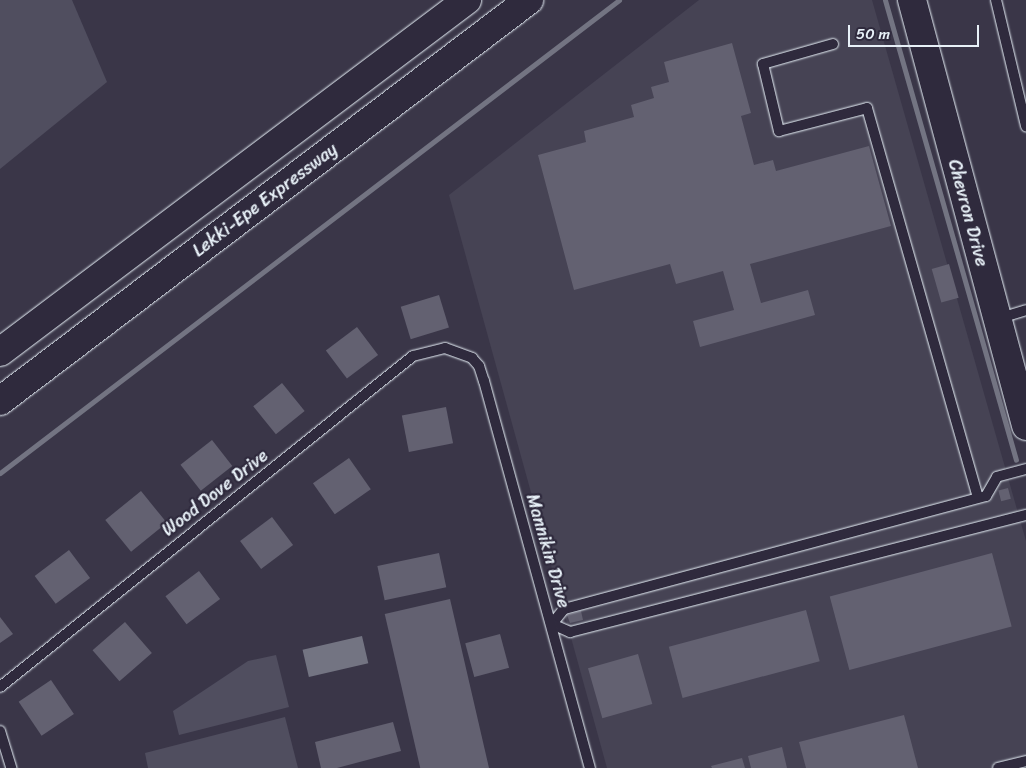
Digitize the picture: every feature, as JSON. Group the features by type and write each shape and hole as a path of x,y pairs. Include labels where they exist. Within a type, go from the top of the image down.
{"main road":[{"path":"0,352 467,0"},
{"name":"Lekki-Epe Expressway","path":"0,401 530,0"},
{"name":"Chevron Drive","path":"912,0 1026,426"}],"lane":[{"path":"996,0 1026,126"},
{"path":"833,44 762,64 780,131 867,108 978,498"},
{"path":"996,319 1026,310"},
{"name":"Wood Dove Drive","path":"0,687 413,356 445,348 460,352"},
{"name":"Mannikin Drive","path":"460,352 479,366 484,381 552,624 589,768"},
{"path":"1026,469 997,477 986,496 564,609 552,624 570,632 1026,515"},
{"path":"0,731 10,768"},
{"path":"998,768 1026,761"}],"shaded area":[{"path":"0,0 72,0 107,82 0,169"},
{"path":"699,0 872,0 1026,541 1026,768 607,768 449,195"},
{"path":"276,655 289,707 179,735 173,711 248,661"},
{"path":"285,717 298,768 148,768 145,753"}],"water":[{"path":"362,636 368,663 309,677 303,650"}],"building":[{"path":"732,43 751,113 741,116 754,165 773,160 776,171 869,146 891,226 750,264 761,303 808,290 815,315 700,347 693,321 734,310 723,271 676,284 670,264 574,290 538,155 586,142 584,131 634,117 631,105 654,98 651,87 669,82 664,62"},
{"path":"949,264 959,298 941,303 932,269"},
{"path":"439,295 449,328 411,339 401,307"},
{"path":"357,327 378,355 347,378 326,350"},
{"path":"282,383 305,411 276,434 253,406"},
{"path":"446,407 453,443 409,452 402,416"},
{"path":"212,440 232,466 201,491 180,465"},
{"path":"349,458 371,489 335,514 313,483"},
{"path":"1008,488 1011,499 1001,501 998,491"},
{"path":"141,491 167,523 131,552 105,520"},
{"path":"272,517 293,545 261,569 240,541"},
{"path":"69,550 90,578 56,604 35,576"},
{"path":"439,553 446,587 385,600 377,566"},
{"path":"992,553 1012,626 849,670 830,596"},
{"path":"199,571 220,599 187,624 165,596"},
{"path":"450,599 489,768 420,768 385,614"},
{"path":"806,610 820,661 683,698 669,647"},
{"path":"581,611 583,620 570,623 567,615"},
{"path":"0,617 13,634 0,643"},
{"path":"125,622 152,653 119,681 93,650"},
{"path":"500,634 509,668 474,677 465,643"},
{"path":"638,654 652,704 602,718 588,668"},
{"path":"51,680 74,714 42,736 19,702"},
{"path":"904,715 918,768 806,768 799,742"},
{"path":"393,722 401,751 337,768 321,768 315,742"},
{"path":"782,747 787,768 751,768 748,756"},
{"path":"742,758 745,768 712,768 711,766"}],"waterway":[{"path":"0,473 619,0"},
{"path":"885,0 1016,460"}]}
